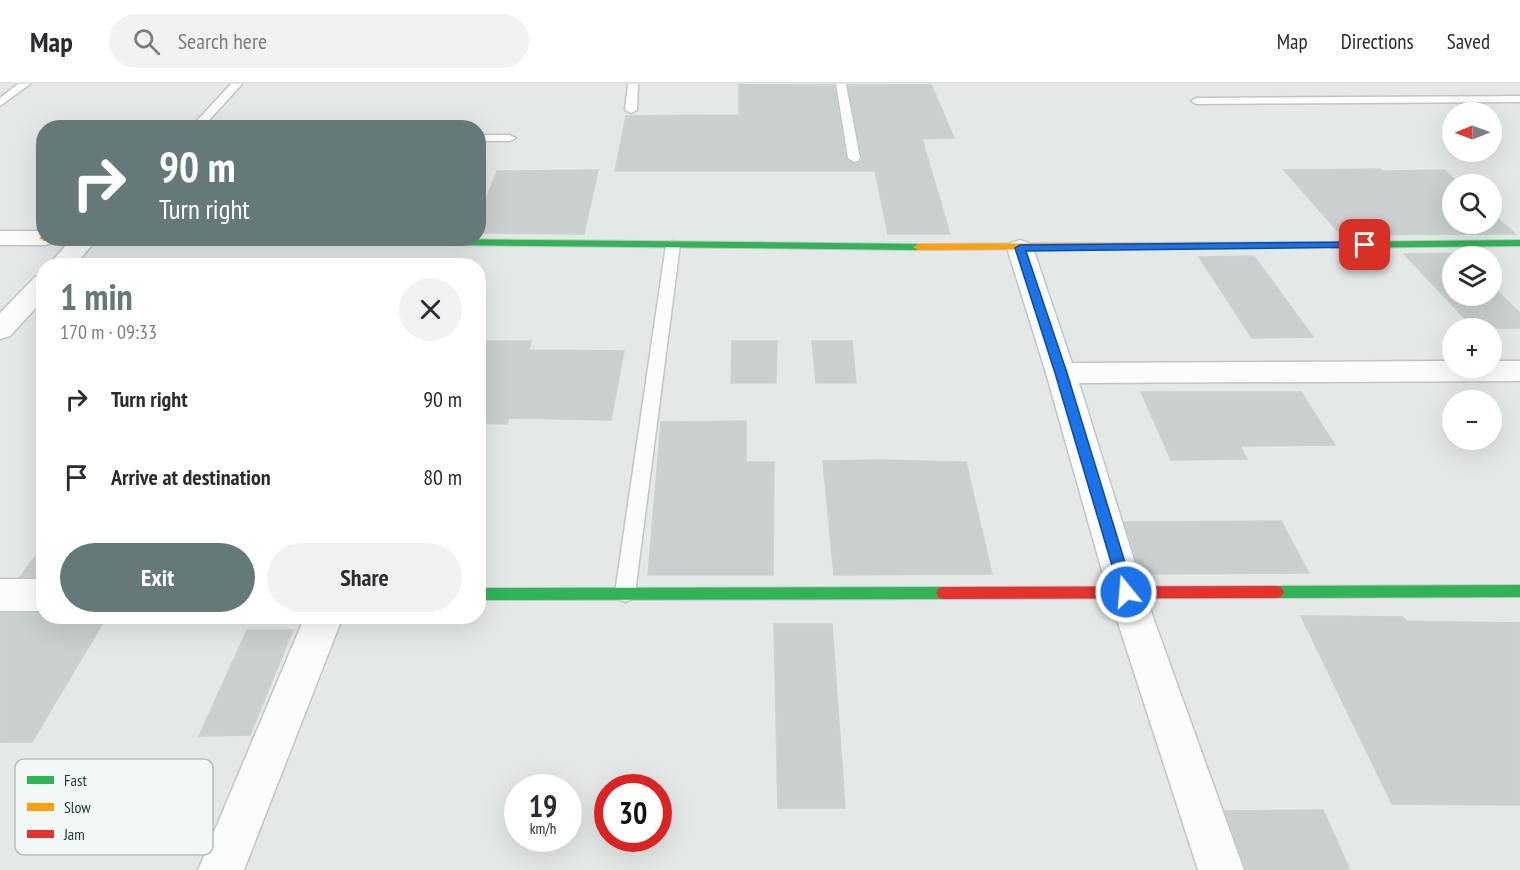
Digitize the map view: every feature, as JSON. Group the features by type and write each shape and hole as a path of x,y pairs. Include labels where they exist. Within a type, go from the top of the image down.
{"street":[{"path":"0,238 36,238"},
{"path":"486,243 1020,248 1520,243"},
{"path":"67,258 79,246"},
{"path":"1020,248 1061,373 1126,592 1221,870"},
{"path":"0,330 36,292"},
{"path":"1061,373 1520,371"},
{"path":"486,594 1520,591"},
{"path":"0,595 36,595"},
{"path":"221,870 321,624"}],"lane":[{"path":"0,103 25,84"},
{"path":"203,120 237,84"},
{"path":"631,110 633,84"},
{"path":"841,84 854,158"},
{"path":"1196,101 1520,99"},
{"path":"486,138 510,138"},
{"path":"625,593 673,245"}],"building":[{"path":"739,84 834,85 846,158 855,164 862,158 848,85 931,84 954,138 922,139 950,234 888,234 875,171 615,171 626,116 739,115"},
{"path":"598,170 584,234 486,233 486,199 497,171"},
{"path":"1284,170 1444,170 1449,174 1442,174 1442,234 1502,234 1502,222 1515,234 1341,235"},
{"path":"1442,253 1442,294 1404,254"},
{"path":"1254,256 1313,337 1252,338 1199,257"},
{"path":"1502,296 1520,313 1520,328 1502,328 1502,318 1465,318 1453,306 1502,306"},
{"path":"486,341 531,341 529,350 624,351 611,420 509,418 507,424 486,423"},
{"path":"732,341 777,341 776,383 731,383"},
{"path":"812,341 852,341 856,383 816,383"},
{"path":"1141,392 1301,392 1335,445 1240,446 1247,459 1171,460"},
{"path":"746,421 746,462 774,462 773,575 648,575 661,422"},
{"path":"823,461 966,462 992,574 834,575"},
{"path":"1281,521 1309,573 1141,574 1124,522"},
{"path":"36,555 36,577 20,577"},
{"path":"0,613 36,613 36,624 102,624 32,742 0,742"},
{"path":"1301,616 1403,617 1406,621 1520,623 1520,805 1392,804"},
{"path":"774,624 832,624 845,808 778,808"},
{"path":"247,630 293,630 250,735 199,736"},
{"path":"1323,810 1350,870 1246,870 1225,811"}],"traffic: fast":[{"path":"486,242 918,247"},
{"path":"1332,245 1520,243"},
{"path":"1276,592 1520,591"},
{"path":"486,594 944,593"}],"traffic: slow":[{"path":"918,247 1332,245"}],"traffic: jam":[{"path":"944,593 1276,592"}],"route":[{"path":"1126,592 1061,373 1020,248 1365,245"}]}
